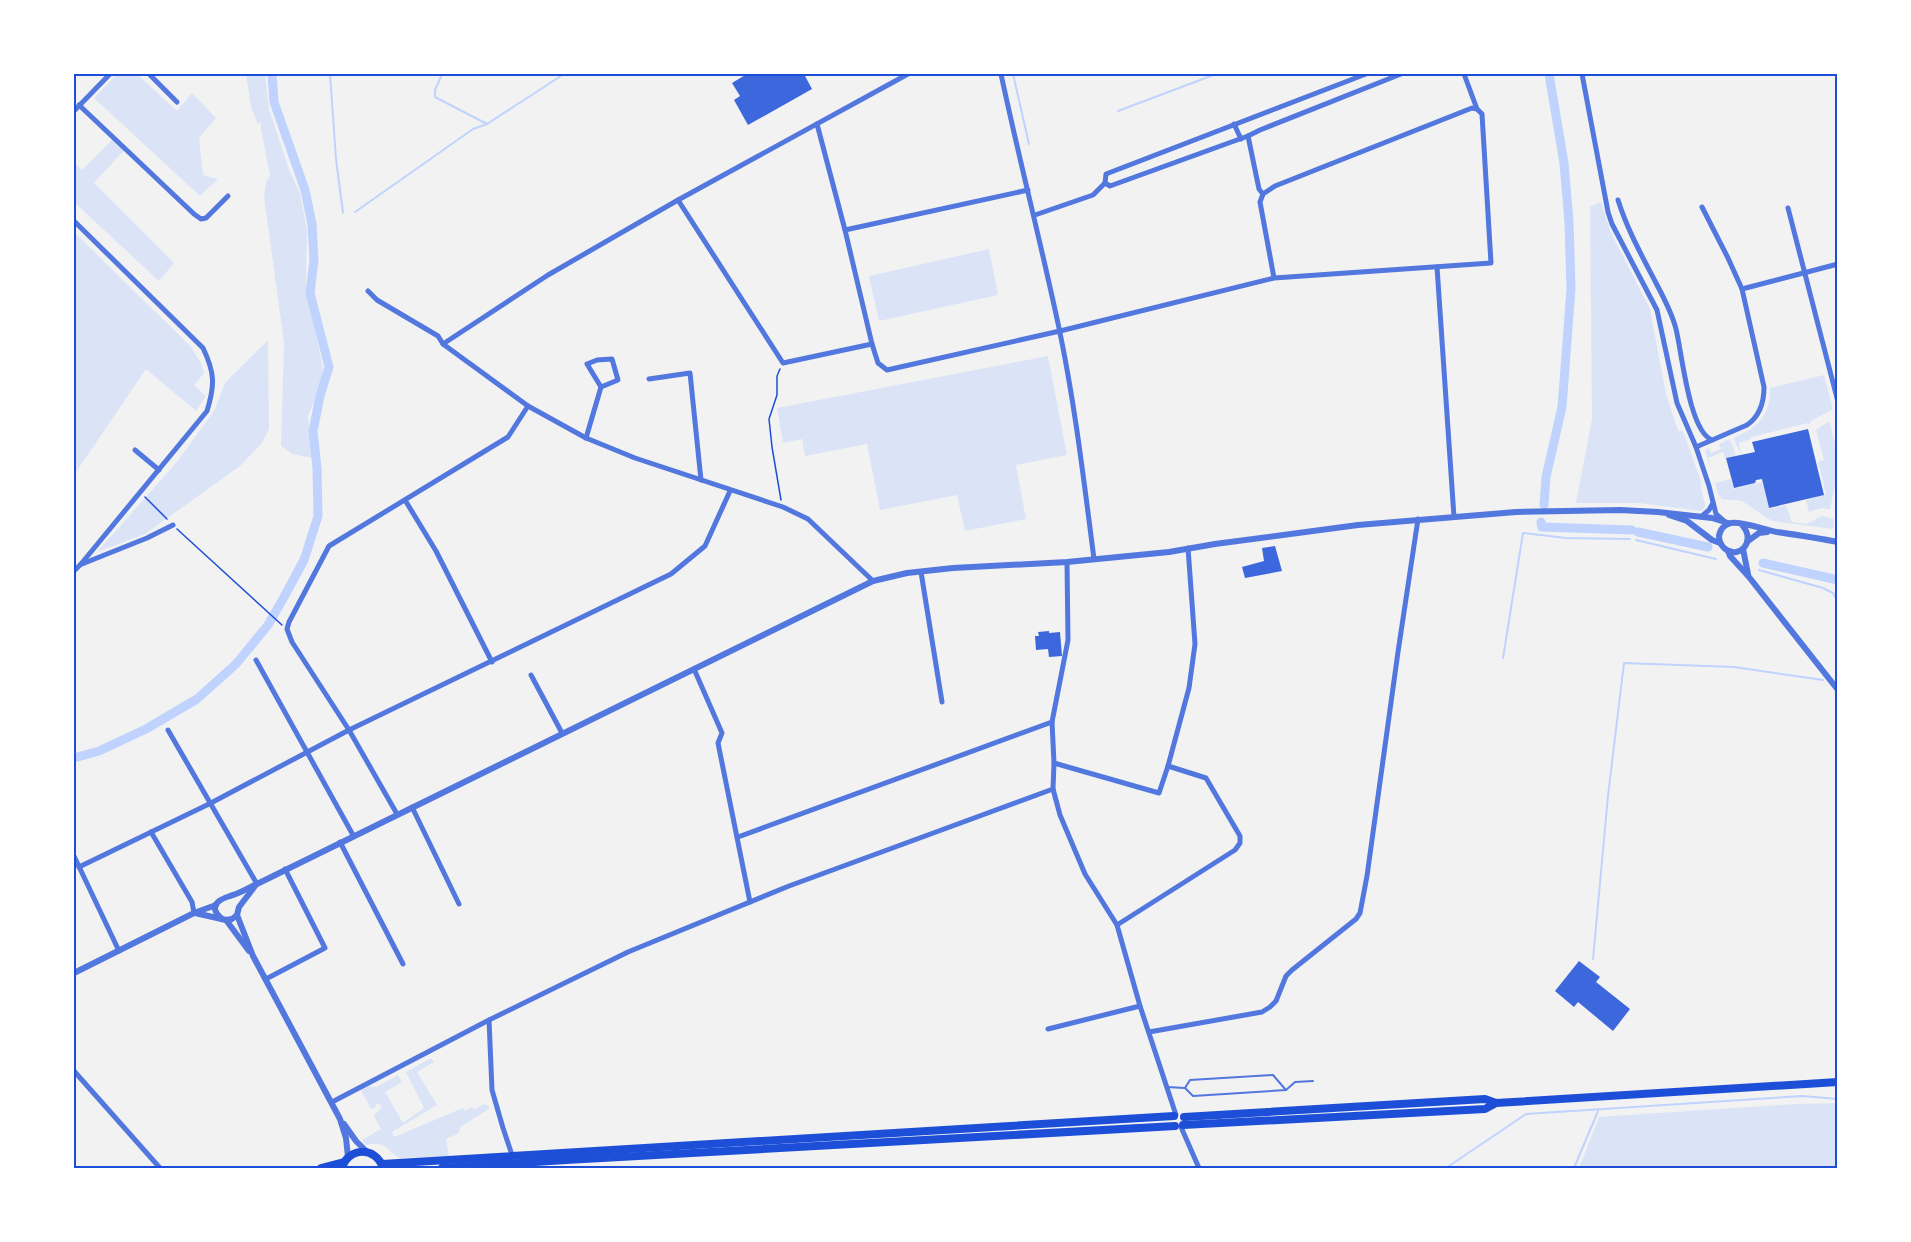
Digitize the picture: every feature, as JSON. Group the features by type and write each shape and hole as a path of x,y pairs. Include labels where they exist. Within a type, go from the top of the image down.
{"main road":[{"path":"321,1168 344,1162 359,1151 366,1151 374,1155 382,1166 512,1155 1179,1121 1222,1124 1485,1108 1496,1103 1838,1082"},
{"path":"442,1168 778,1149 1179,1121"}],"street":[{"path":"74,111 110,74"},
{"path":"148,74 177,102"},
{"path":"443,344 548,274 908,74"},
{"path":"1001,74 1060,331 1094,559"},
{"path":"1035,215 1093,195 1105,183 1106,174 1366,74"},
{"path":"1105,183 1110,186 1241,139 1260,129 1401,74"},
{"path":"817,124 872,344 878,363 887,370 1060,331 1274,278 1491,263 1482,114 1477,109 1464,74"},
{"path":"1582,74 1608,212 1657,310 1677,403 1696,447 1716,514 1728,524"},
{"path":"80,105 201,219 206,218 228,196"},
{"path":"1274,278 1260,202 1263,194 1275,186 1461,112 1472,108 1477,109"},
{"path":"1255,116 1260,129"},
{"path":"1234,123 1241,139"},
{"path":"1248,136 1259,189 1263,194"},
{"path":"845,230 1028,190"},
{"path":"678,200 783,363 872,344"},
{"path":"1618,200 1629,229 1668,306 1676,327 1696,423 1705,436 1712,440"},
{"path":"1696,447 1754,420 1762,405 1764,387 1742,290 1702,207"},
{"path":"1788,208 1838,402"},
{"path":"74,221 203,348 210,363 214,390 207,411 74,571"},
{"path":"1742,290 1838,264"},
{"path":"1437,267 1454,517"},
{"path":"368,291 377,300 438,336 443,344 528,406 586,438 635,458 783,507 808,519 873,581"},
{"path":"586,438 601,387 587,364 597,360 612,359 618,380 601,387"},
{"path":"649,379 690,373 701,480"},
{"path":"397,814 349,730 292,642 288,629 289,622 329,546 508,437 528,406"},
{"path":"1690,434 1696,423"},
{"path":"135,450 159,470"},
{"path":"79,867 209,804 349,730 671,574 705,546 730,491"},
{"path":"405,500 436,551 492,662"},
{"path":"1702,516 1713,503"},
{"path":"253,956 224,920 216,914 216,905 219,900 256,884 873,581 921,572 1094,559 1358,525 1516,512 1620,510 1658,512 1702,516 1728,524"},
{"path":"1658,512 1688,521 1712,540 1720,543 1838,690"},
{"path":"1149,1032 1262,1012 1276,1001 1286,976 1356,919 1360,913 1418,519"},
{"path":"1720,543 1719,534 1724,526 1733,522 1838,542"},
{"path":"81,564 147,538 173,525"},
{"path":"1742,525 1747,530 1748,541"},
{"path":"1728,551 1743,549 1748,541 1759,533 1777,532"},
{"path":"1054,763 1159,794 1189,688 1195,644 1188,548"},
{"path":"1743,549 1749,577"},
{"path":"1067,562 1068,640 1052,722 1053,789 1060,815 1085,874 1117,925 1140,1006 1167,1087 1199,1168"},
{"path":"921,572 942,702"},
{"path":"256,660 353,835"},
{"path":"694,669 722,733 718,743 750,902"},
{"path":"531,675 562,733"},
{"path":"738,837 1052,722"},
{"path":"168,730 256,884"},
{"path":"1117,925 1235,850 1239,843 1240,836 1206,778 1168,766"},
{"path":"332,1102 489,1020 628,952 861,858 1053,789"},
{"path":"412,807 459,904"},
{"path":"151,832 192,902 194,913"},
{"path":"340,842 403,964"},
{"path":"74,856 119,951"},
{"path":"266,979 324,948 285,869"},
{"path":"256,884 239,907 237,915 253,956 340,1119 346,1137 344,1162"},
{"path":"229,897 236,900 239,907"},
{"path":"74,973 194,913 216,905"},
{"path":"194,913 224,920 232,919 237,915"},
{"path":"1047,1029 1140,1006"},
{"path":"489,1020 492,1090 512,1155"},
{"path":"74,1071 160,1168"},
{"path":"340,1119 366,1151"}],"lane":[{"path":"1185,1088 1190,1080 1273,1075 1286,1090"},
{"path":"1167,1087 1185,1088 1193,1096 1286,1090 1295,1082 1313,1082"}],"path":[{"path":"783,363 777,376 777,394 770,419 772,447 783,507"},
{"path":"139,494 280,623"}],"shaded area":[{"path":"117,74 137,74 177,111 192,93 216,118 199,138 203,175 218,179 200,196 94,98"},
{"path":"246,74 265,74 269,109 290,172 300,193 307,231 306,284 323,369 322,382 308,416 312,458 292,454 281,446 284,343 264,197 266,182 270,176 261,122 258,125 251,107"},
{"path":"114,138 126,148 94,183 174,263 159,281 74,202 74,162 82,170"},
{"path":"1601,202 1611,233 1650,309 1666,394 1678,431 1683,431 1702,484 1700,485 1705,507 1701,511 1639,503 1576,503 1592,419 1590,207"},
{"path":"74,232 190,346 201,363 204,373 194,385 206,396 196,411 146,369 74,475"},
{"path":"989,249 998,295 879,321 869,276"},
{"path":"268,340 269,429 262,443 240,466 145,534 97,552 176,463 214,411 225,383"},
{"path":"1048,356 1067,455 1016,465 1026,519 965,531 957,495 880,510 867,444 805,456 802,439 783,443 777,408"},
{"path":"1824,375 1833,409 1811,421 1809,425 1808,423 1751,437 1739,443 1741,454 1733,438 1749,430 1761,420 1768,406 1770,388"},
{"path":"1829,421 1838,454 1837,474 1830,510 1822,508 1809,512 1806,500 1826,494 1818,462 1824,460 1816,430"},
{"path":"1730,439 1736,455 1725,458 1723,452 1708,458 1709,465 1705,450 1709,448 1711,453 1721,449 1719,444"},
{"path":"1730,479 1734,489 1762,482 1769,509 1786,505 1792,522 1806,524 1822,516 1834,519 1833,529 1772,521 1742,501 1722,499 1715,483"},
{"path":"431,1058 434,1062 417,1072 437,1105 392,1132 394,1137 463,1108 465,1111 472,1107 474,1110 484,1104 489,1106 489,1109 460,1127 459,1133 446,1139 449,1156 400,1158 383,1145 365,1145 362,1140 381,1129 374,1116 382,1107 378,1103 371,1109 361,1090 369,1086 376,1087 398,1075 402,1082 385,1092 403,1123 424,1108 406,1072"},
{"path":"1837,1103 1837,1168 1579,1168 1599,1117"}],"building":[{"path":"747,74 804,74 812,89 748,125 734,100 740,96 732,83"},
{"path":"1808,429 1824,495 1769,508 1762,479 1734,488 1726,458 1755,452 1752,442"},
{"path":"1275,546 1282,571 1245,578 1242,567 1264,561 1262,548"},
{"path":"1049,631 1049,633 1060,632 1062,656 1049,657 1048,649 1036,650 1035,636 1039,636 1038,632"},
{"path":"1579,961 1600,977 1596,982 1630,1009 1613,1031 1578,1002 1574,1007 1555,991"}],"waterway":[{"path":"74,758 99,751 146,729 197,699 236,664 268,625 283,599 304,560 318,516 317,468 313,431 329,367 310,293 314,260 312,224 305,190 274,102 272,74"},
{"path":"330,74 336,159 343,213"},
{"path":"442,74 435,90 435,97 487,124"},
{"path":"355,212 473,129 487,124 564,74"},
{"path":"1013,74 1029,144"},
{"path":"1118,111 1216,74"},
{"path":"1544,505 1546,477 1562,407 1571,289 1564,163 1549,74"},
{"path":"1541,522 1542,527 1632,530"},
{"path":"1638,532 1708,547"},
{"path":"1503,658 1523,533 1566,538 1630,539"},
{"path":"1636,540 1716,559"},
{"path":"1763,563 1838,580"},
{"path":"1759,570 1823,588 1833,593 1838,602"},
{"path":"1593,959 1608,796 1624,663 1734,667 1823,680"},
{"path":"1446,1168 1526,1114 1802,1096 1838,1099"},
{"path":"1574,1168 1598,1111"}]}
